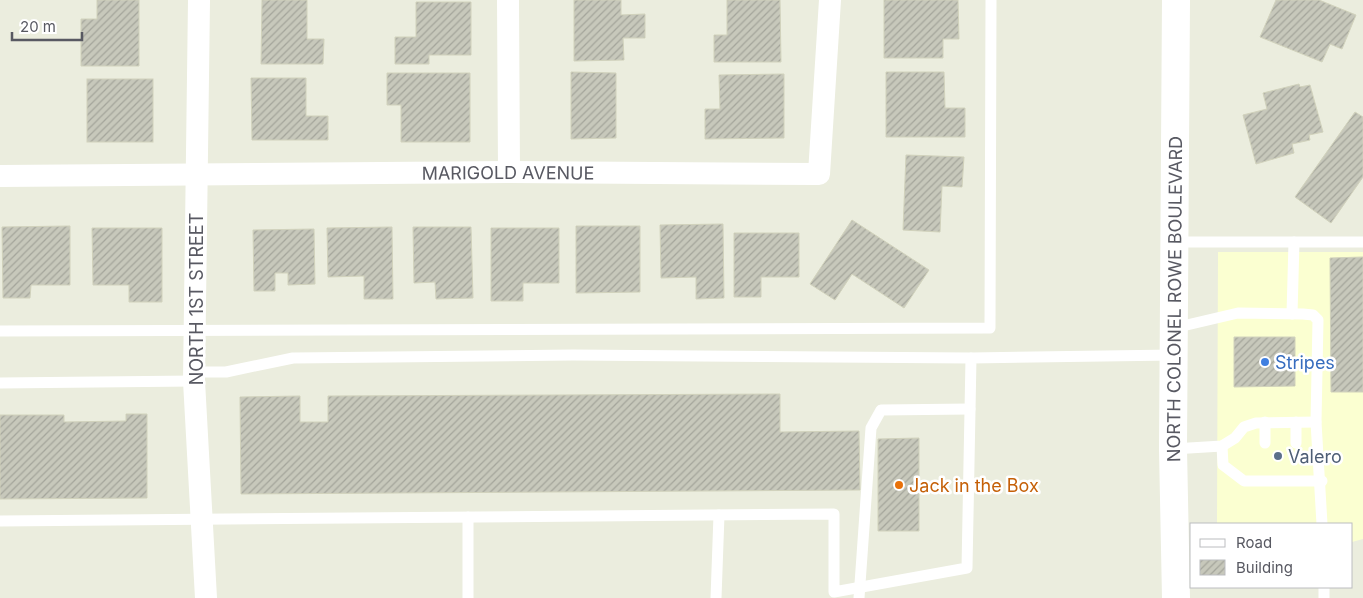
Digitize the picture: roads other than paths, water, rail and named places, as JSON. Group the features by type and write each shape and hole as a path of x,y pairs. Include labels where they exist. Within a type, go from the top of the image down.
{"main road":[{"name":"NORTH COLONEL ROWE BOULEVARD","path":"1176,0 1173,449 1176,598"}],"street":[{"name":"NORTH 1ST STREET","path":"199,0 194,377 206,598"},
{"path":"508,0 509,172"},
{"name":"MARIGOLD AVENUE","path":"0,176 197,176 509,172 819,174 830,0"}],"lane":[{"path":"0,331 990,328 990,0"},
{"path":"1175,242 1363,242"},
{"path":"1292,314 1294,242"},
{"path":"1174,328 1238,313 1313,315 1318,320 1316,422 1322,481 1322,523"},
{"path":"0,383 194,377 293,358 573,355 971,358 1174,355"},
{"path":"0,521 834,514 834,592 859,593 967,568 971,358"},
{"path":"859,593 871,428 877,415 881,410 970,409"},
{"path":"1173,449 1222,446 1235,438 1244,427 1265,422 1316,422"},
{"path":"1265,422 1265,443"},
{"path":"1296,422 1296,443"},
{"path":"1222,446 1223,466 1244,481 1322,481"},
{"path":"1265,468 1266,481"},
{"path":"1295,468 1295,481"},
{"path":"716,598 719,515"},
{"path":"468,517 468,598"}],"place":[{"name":"Stripes","path":"1265,362"},
{"name":"Valero","path":"1278,456"},
{"name":"Jack in the Box","path":"899,485"}]}
